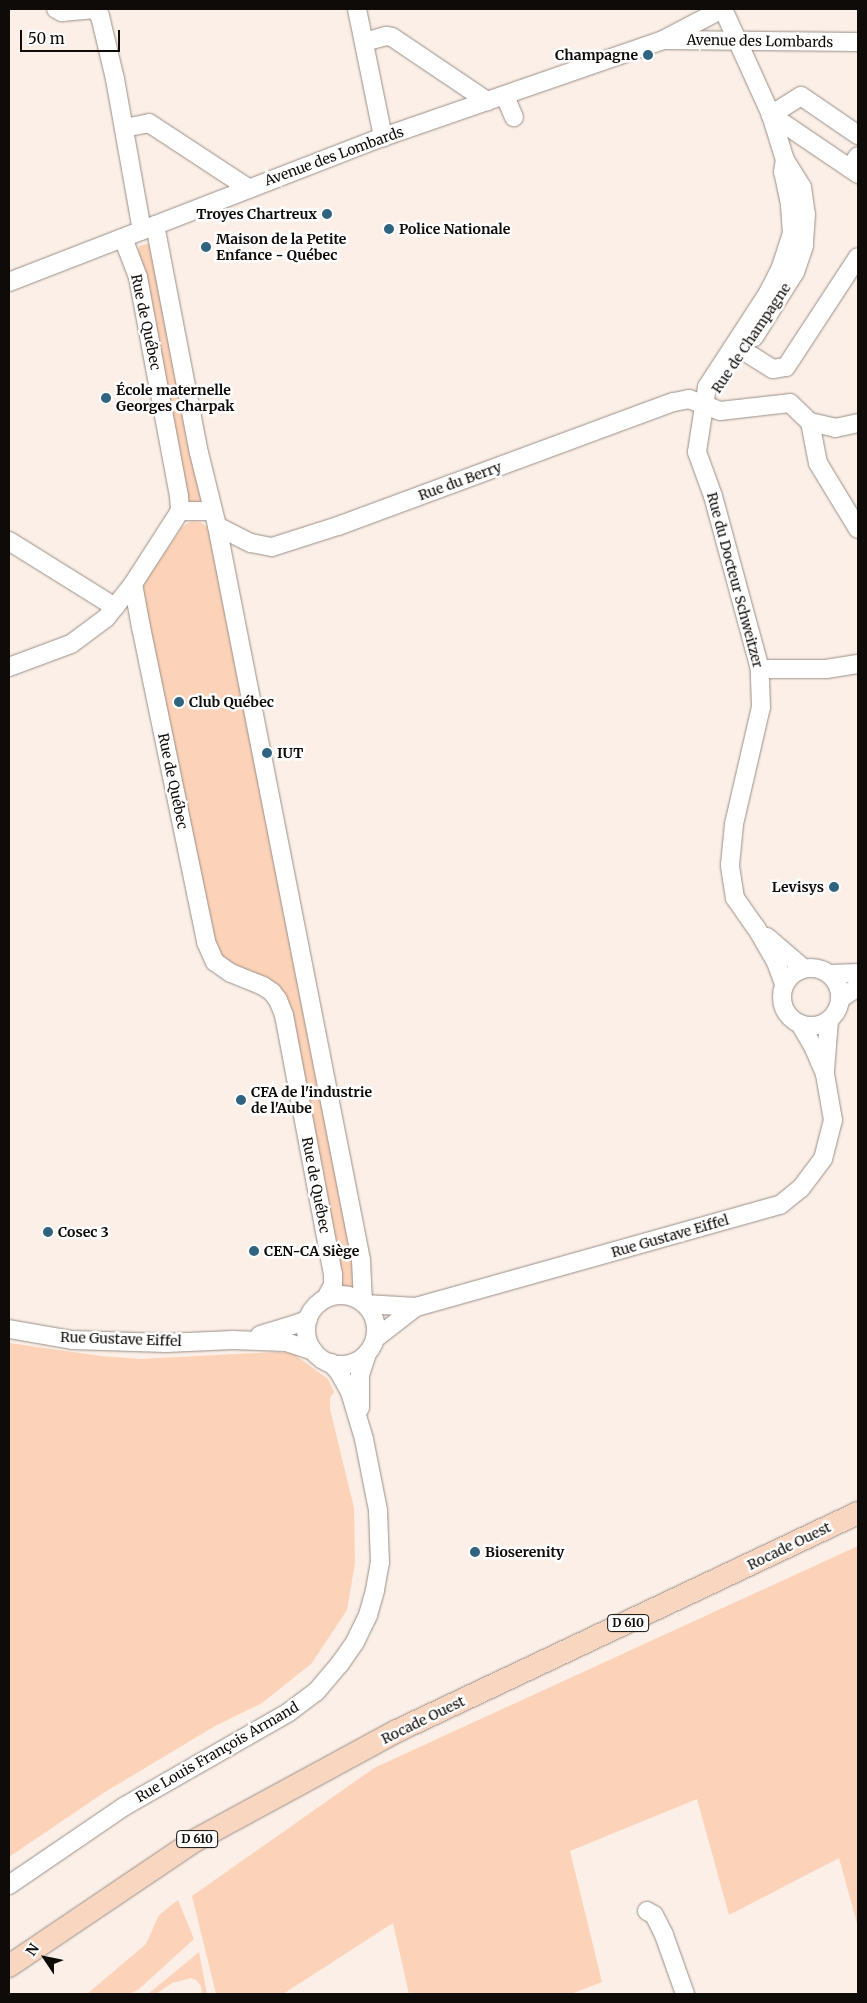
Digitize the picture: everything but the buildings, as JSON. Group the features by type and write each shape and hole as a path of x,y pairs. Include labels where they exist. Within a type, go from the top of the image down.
{"main road":[{"name":"Rocade Ouest","path":"9,1966 196,1840 397,1731 858,1513"}],"street":[{"path":"56,9 62,12 97,9"},
{"name":"Rue de Québec","path":"97,9 215,518 361,1260 364,1303"},
{"path":"358,9 383,137"},
{"name":"Avenue des Lombards","path":"9,282 383,137 663,40 722,9"},
{"name":"Rue de Champagne","path":"704,404 744,351 795,272 804,246 806,214 802,187 785,160 771,115 722,9"},
{"path":"364,42 386,36 392,37 487,101"},
{"name":"Avenue des Lombards","path":"663,40 858,42"},
{"path":"505,96 514,117"},
{"path":"855,166 771,115 800,96 858,135"},
{"path":"124,128 149,123 248,188"},
{"name":"Rue de Champagne","path":"704,404 707,387 742,335 781,267 792,234 790,204 783,172 785,160"},
{"name":"Rue de Québec","path":"123,238 138,277 164,411 180,511"},
{"path":"744,351 773,369 786,367 858,257"},
{"name":"Rue du Berry","path":"215,518 252,543 272,546 338,526 674,402 689,399 720,411 790,403 810,422"},
{"name":"Rue du Docteur Schweitzer","path":"704,404 697,452 713,496 760,669 761,707 734,824 730,865 736,898 776,962 784,984"},
{"path":"858,423 834,428 810,422 818,463 858,529"},
{"path":"9,667 71,644 106,618 133,584 180,511 215,518"},
{"path":"9,541 115,607"},
{"name":"Rue de Québec","path":"133,584 206,942 215,962 231,973 264,986 272,992 278,1000 284,1016 333,1274 333,1285 326,1298"},
{"path":"760,669 826,669 858,664"},
{"name":"Rue du Docteur Schweitzer","path":"756,928 803,968"},
{"path":"803,968 822,969 830,974 837,983 840,999 837,1010 829,1020 821,1025 800,1024 788,1016 782,1006 781,997 784,984 789,976 803,968"},
{"path":"830,974 858,972"},
{"path":"840,999 858,987"},
{"name":"Rue Gustave Eiffel","path":"825,1074 829,1020"},
{"name":"Rue Gustave Eiffel","path":"364,1303 416,1307 780,1205 801,1188 823,1159 833,1120 825,1074 814,1048 800,1024"},
{"path":"346,1295 364,1303 375,1320 376,1338 367,1354 360,1375 361,1431 350,1392 339,1372 331,1363 314,1351 308,1341 306,1330 308,1318 312,1310 326,1298 346,1295"},
{"name":"Rue Gustave Eiffel","path":"376,1338 416,1307"},
{"name":"Rue Gustave Eiffel","path":"233,1340 273,1332 308,1318"},
{"name":"Rue Gustave Eiffel","path":"9,1329 72,1340 166,1343 233,1340 286,1342 314,1351"},
{"path":"331,1363 351,1364 367,1354"},
{"name":"Rue Louis François Armand","path":"9,1885 125,1806 289,1712 316,1692 339,1665 355,1642 368,1615 380,1563 378,1510 374,1484 361,1431"},
{"path":"646,1911 654,1916 664,1934 685,1994"}],"shaded area":[{"path":"151,245 203,496 198,505 186,502 138,257 139,246"},
{"path":"192,521 200,522 212,530 356,1261 354,1290 336,1289 288,1013 214,952 142,590 146,580 183,526"},
{"path":"9,1343 101,1356 140,1359 277,1352 292,1353 328,1379 334,1392 330,1398 330,1409 354,1508 355,1563 347,1610 311,1664 262,1703 215,1726 105,1792 9,1857"},
{"path":"858,1546 858,1927 839,1858 729,1915 697,1799 570,1851 602,1982 571,1994 409,1994 393,1923 283,1994 216,1994 192,1896 374,1768"},
{"path":"178,1900 194,1939 138,1990 128,1994 87,1994 146,1944 159,1915"},
{"path":"199,1952 207,1994 202,1994 201,1986 196,1980 191,1978 172,1983 156,1994 148,1994"}],"place":[{"name":"Champagne","path":"648,55"},
{"name":"Troyes Chartreux","path":"327,214"},
{"name":"Police Nationale","path":"389,229"},
{"name":"Maison de la Petite Enfance - Québec","path":"206,247"},
{"name":"École maternelle Georges Charpak","path":"106,398"},
{"name":"Club Québec","path":"179,702"},
{"name":"IUT","path":"267,753"},
{"name":"Levisys","path":"834,887"},
{"name":"CFA de l'industrie de l'Aube","path":"241,1100"},
{"name":"Cosec 3","path":"48,1232"},
{"name":"CEN-CA Siège","path":"254,1251"},
{"name":"Bioserenity","path":"475,1552"}]}
